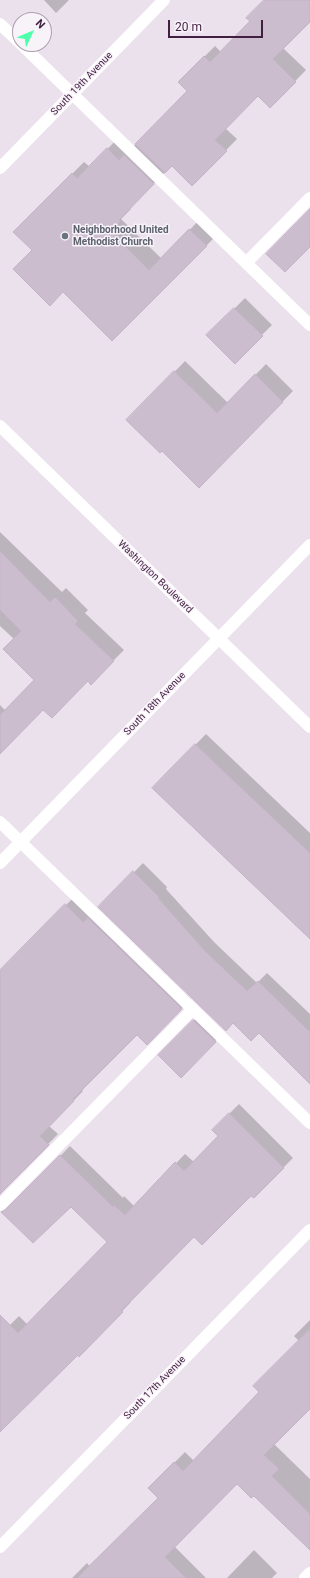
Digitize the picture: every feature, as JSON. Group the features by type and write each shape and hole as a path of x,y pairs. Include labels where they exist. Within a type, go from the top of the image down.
{"street":[{"name":"South 19th Avenue","path":"0,168 164,0"},
{"path":"0,24 12,36"},
{"path":"28,52 310,325"},
{"path":"246,263 310,198"},
{"name":"Washington Boulevard","path":"0,426 310,727"},
{"name":"South 18th Avenue","path":"0,863 310,545"},
{"path":"0,822 310,1123"},
{"path":"0,1205 193,1009"},
{"name":"South 17th Avenue","path":"0,1547 310,1230"},
{"path":"305,1578 310,1573"}],"building":[{"path":"264,0 310,0 310,22 273,59 296,82 270,108 258,96 215,140 227,151 192,186 172,166 165,173 135,144 187,91 178,82 204,56 210,62 250,21 246,18"},
{"path":"107,148 119,160 124,155 154,184 110,231 149,270 189,229 207,246 112,341 63,292 50,306 13,269 32,250 13,232 72,173 77,178"},
{"path":"310,209 310,247 285,272 266,254"},
{"path":"234,308 263,336 235,364 206,335"},
{"path":"174,371 217,413 255,374 283,402 199,488 162,451 160,453 126,420"},
{"path":"0,551 50,602 55,597 78,621 75,624 114,661 91,685 88,681 52,718 43,710 0,754 0,715 34,680 3,649 21,631 0,610"},
{"path":"195,744 310,853 310,939 152,788"},
{"path":"133,871 159,897 158,898 205,951 247,991 258,981 310,1032 310,1084 259,1033 251,1041 233,1023 226,1031 98,907"},
{"path":"65,904 83,922 88,918 182,1009 147,1045 137,1035 73,1099 74,1101 40,1136 49,1145 0,1194 0,970"},
{"path":"193,1020 216,1042 181,1078 158,1055"},
{"path":"229,1113 284,1168 254,1198 251,1196 202,1245 194,1237 121,1311 123,1312 79,1357 78,1355 0,1432 0,1315 18,1333 107,1242 71,1207 33,1243 1,1212 5,1210 60,1155 113,1207 114,1205 125,1215 175,1162 184,1171 218,1136 212,1130"},
{"path":"310,1329 310,1409 264,1455 279,1469 272,1476 310,1514 310,1550 254,1496 251,1498 237,1484 165,1557 186,1578 77,1578 158,1498 148,1488 174,1462 183,1471 259,1392 253,1386"}],"place":[{"name":"Neighborhood United Methodist Church","path":"65,236"}]}
